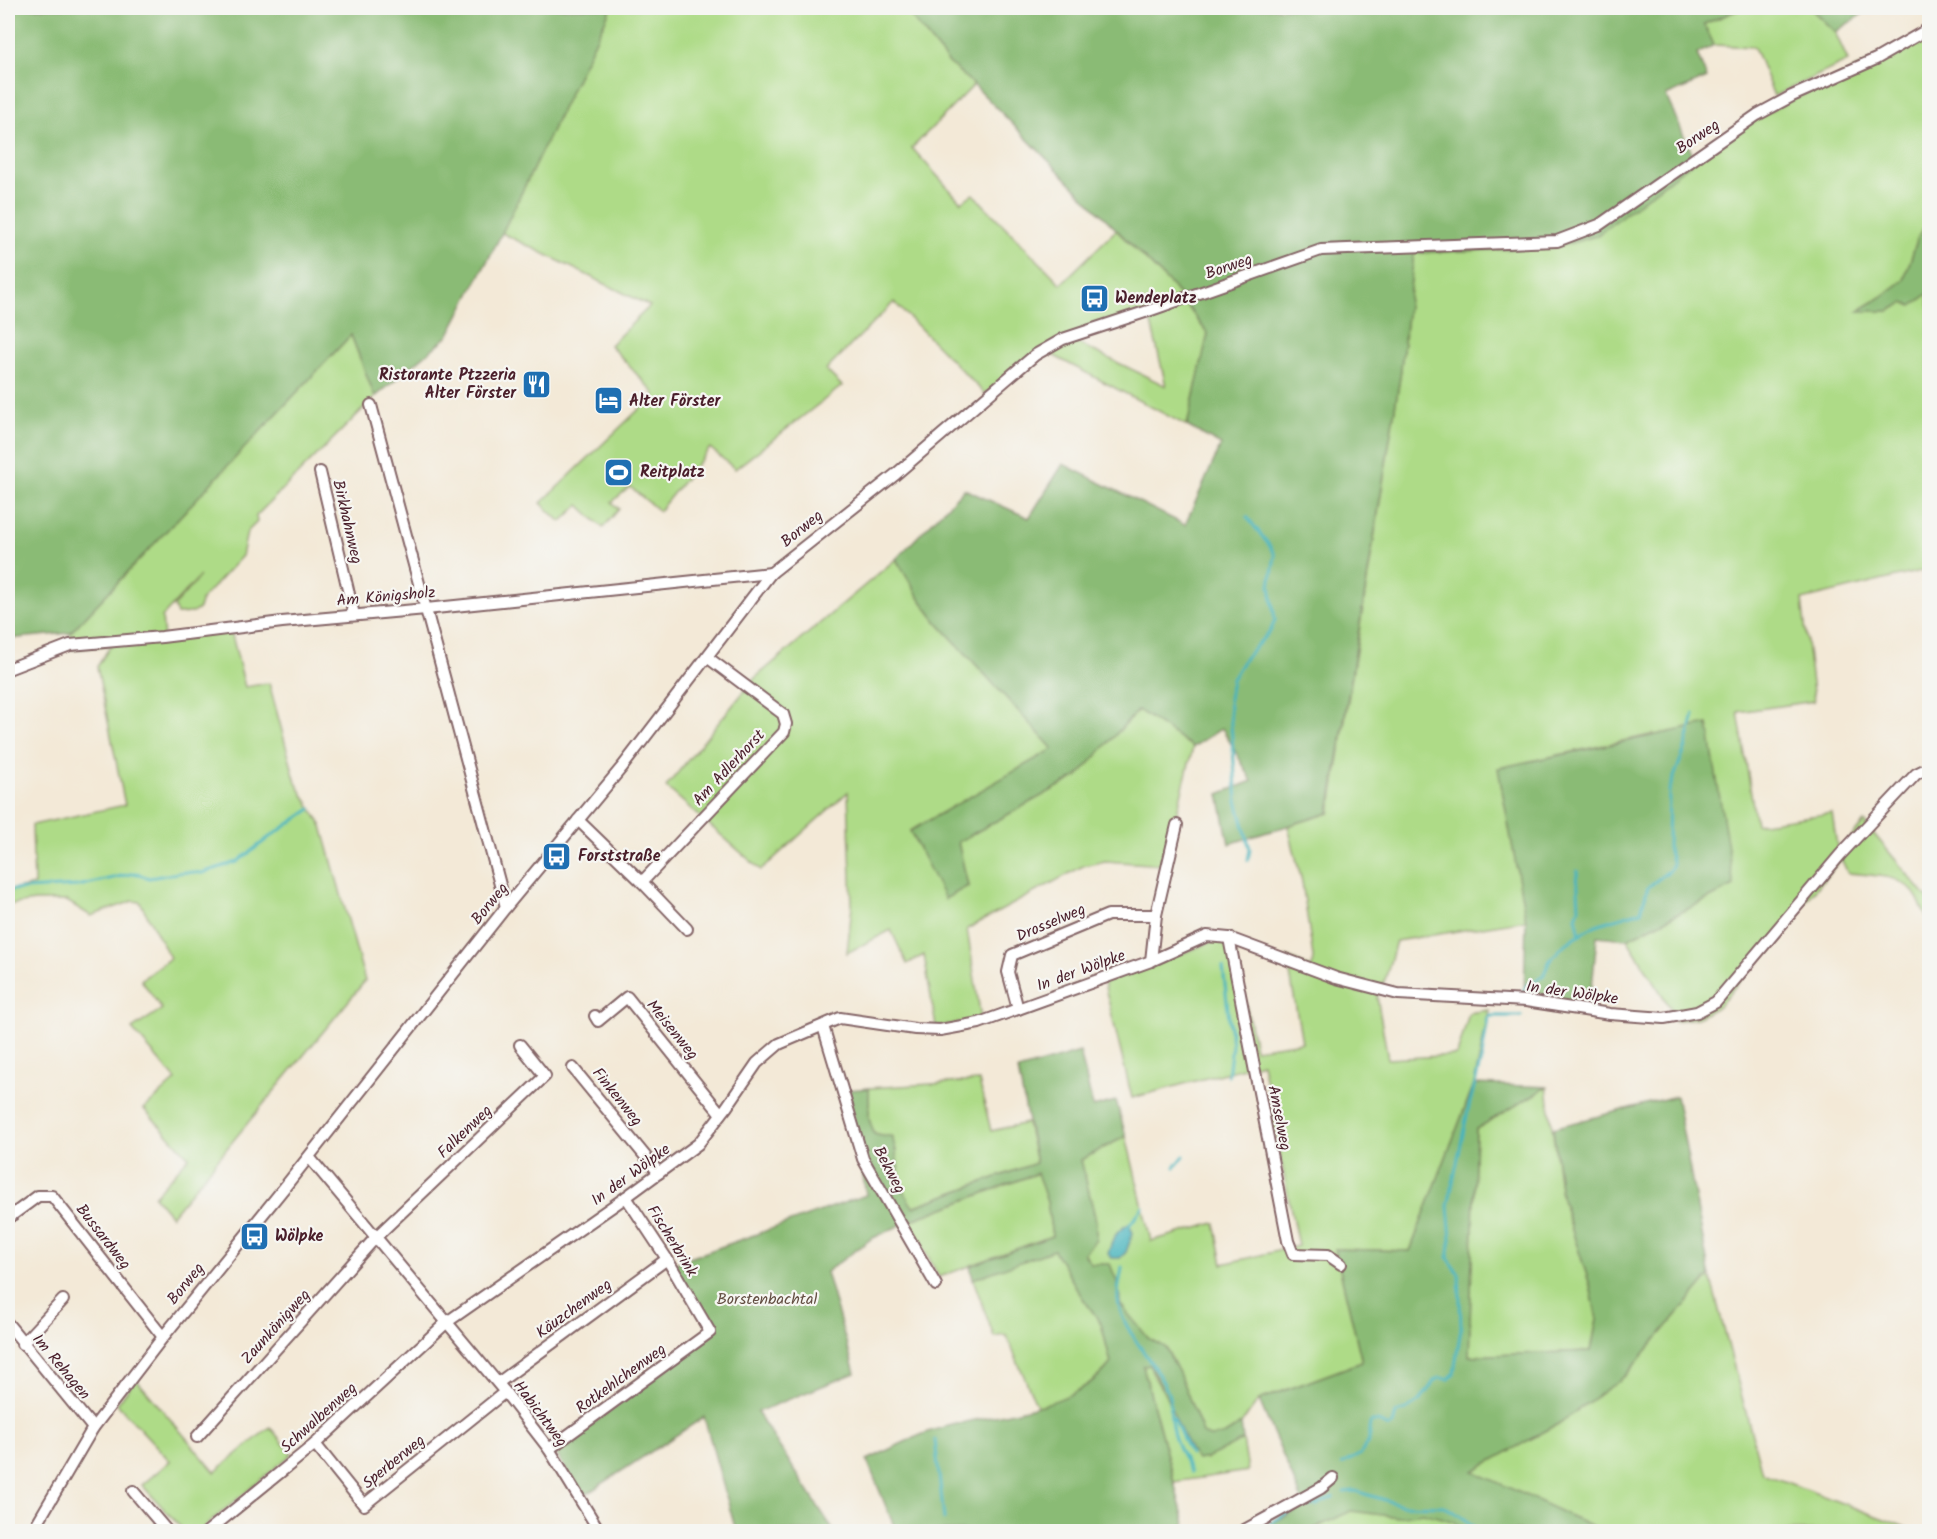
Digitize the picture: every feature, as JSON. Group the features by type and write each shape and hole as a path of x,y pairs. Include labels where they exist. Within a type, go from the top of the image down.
{"street":[{"name":"Borweg","path":"32,1532 93,1428 163,1337 506,908 636,750 771,573 896,474 1035,355 1063,339 1321,250 1557,241 1599,225 1757,115 1792,96 1876,59 1929,28"},
{"path":"371,405 506,908"},
{"name":"Birkhahnweg","path":"320,472 354,615"},
{"name":"Am Königsholz","path":"8,669 70,645 771,573"},
{"name":"Am Adlerhorst","path":"642,882 784,732 786,724 783,714 707,657"},
{"name":"In der Wölpke","path":"447,1322 698,1144 757,1063 771,1050 779,1044 840,1018 915,1029 940,1030 979,1023 1151,961 1207,936 1229,938 1336,978 1398,994 1526,1001 1610,1014 1664,1018 1698,1012 1716,1002 1840,855 1916,774 1929,767"},
{"path":"578,820 687,929"},
{"path":"1151,961 1156,915 1177,825"},
{"name":"Drosselweg","path":"1018,1009 1008,972 1012,955 1108,915 1156,915"},
{"name":"Amselweg","path":"1229,938 1288,1241 1293,1254 1328,1255 1341,1263"},
{"name":"Meisenweg","path":"595,1016 598,1021 627,997 722,1114"},
{"name":"Bekweg","path":"823,1026 863,1159 936,1285"},
{"name":"Falkenweg","path":"377,1236 545,1076 520,1045"},
{"name":"Finkenweg","path":"573,1068 660,1173"},
{"path":"309,1157 447,1322"},
{"name":"Bussardweg","path":"8,1218 38,1196 52,1196 163,1337"},
{"name":"Fischerbrink","path":"626,1197 667,1259 710,1332"},
{"name":"Zaunkönigweg","path":"197,1437 377,1236"},
{"name":"Käuzchenweg","path":"501,1388 667,1259"},
{"path":"22,1344 63,1300"},
{"name":"Habichtweg","path":"447,1322 549,1449 600,1532"},
{"name":"Schwalbenweg","path":"207,1532 315,1444 447,1322"},
{"name":"Im Rehagen","path":"8,1324 22,1344 93,1428"},
{"name":"Rotkehlchenweg","path":"549,1449 710,1332"},
{"name":"Sperberweg","path":"315,1444 364,1505 501,1388"},
{"path":"1240,1532 1296,1503 1333,1478"},
{"path":"133,1491 168,1532"}],"green space":[{"path":"8,8 611,8 502,233 448,336 375,397 351,335 70,633 8,639"},
{"path":"611,8 904,8 948,62 974,85 912,148 961,202 973,194 1061,284 1116,230 1173,287 1208,334 1187,426 1041,349 985,394 894,302 826,370 842,386 735,469 710,448 659,511 630,487 612,502 619,509 603,528 579,505 561,522 541,503 655,394 610,345 650,306 502,233","holes":["1149,314 1166,386 1073,341"]},
{"path":"904,8 1743,8 1704,24 1714,45 1697,54 1707,78 1666,96 1695,160 1596,236 1556,247 1414,253 1400,377 1329,813 1229,844 1219,794 1252,781 1222,728 1193,747 1138,710 1078,776 958,842 968,886 945,899 910,831 1053,749 936,621 896,559 964,489 1029,518 1063,464 1185,525 1221,445 1187,426 1208,334 1173,287 974,85 948,62"},
{"path":"1743,8 1810,8 1835,32 1848,61 1774,96 1754,47 1714,45 1703,24"},
{"path":"1810,8 1871,8 1835,32"},
{"path":"1925,34 1930,42 1929,220 1918,237 1904,280 1859,310 1889,311 1904,303 1912,306 1929,293 1929,569 1802,600 1814,701 1738,712 1756,824 1832,813 1838,853 1864,822 1929,900 1929,920 1918,899 1905,884 1888,877 1848,873 1841,859 1719,1006 1697,1018 1674,1021 1673,1012 1627,939 1734,886 1654,734 1499,768 1526,920 1396,941 1386,977 1377,997 1388,1059 1457,1055 1469,1013 1489,1010 1474,1084 1410,1251 1335,1249 1362,1362 1259,1400 1241,1424 1222,1436 1209,1437 1203,1433 1179,1373 1166,1348 1149,1339 1134,1323 1120,1304 1119,1287 1091,1264 1084,1252 1096,1240 1096,1221 1081,1160 1126,1136 1151,1241 1215,1223 1223,1264 1298,1246 1262,1063 1132,1098 1104,983 1232,934 1255,1049 1302,1042 1287,957 1312,968 1313,957 1302,882 1288,826 1330,813 1400,377 1414,253 1556,247 1695,160 1760,116"},
{"path":"1929,220 1929,293 1912,306 1904,303 1889,311 1858,311 1904,280 1918,237"},
{"path":"351,335 375,397 256,516 257,522 247,532 242,556 201,600 199,608 193,612 177,614 174,606 200,576 162,617 164,639 231,631 245,687 269,683 296,783 322,826 365,981 171,1216 154,1196 189,1157 144,1109 176,1080 132,1029 162,1009 141,980 170,958 140,902 133,901 91,916 67,901 35,901 8,905 8,891 34,885 32,825 125,805 97,667 111,645 73,650 70,633"},
{"path":"896,559 936,621 1054,750 910,831 968,886 958,842 1078,776 1138,710 1193,747 1164,865 1105,861 1083,866 967,929 981,1019 936,1027 924,955 907,964 891,930 847,953 852,906 848,792 761,870 666,787 755,678"},
{"path":"1708,724 1734,886 1627,939 1597,936 1590,1007 1524,997 1526,920 1498,768"},
{"name":"Borstenbachtal","path":"1080,1052 1093,1107 1116,1101 1126,1136 1081,1160 1096,1221 1096,1240 1084,1253 1091,1264 1110,1264 1119,1287 1120,1304 1149,1339 1165,1347 1179,1373 1203,1433 1209,1437 1222,1436 1241,1424 1243,1440 1197,1460 1150,1365 1143,1366 1187,1531 896,1531 867,1460 934,1430 1029,1409 1053,1401 1075,1392 1095,1379 1111,1363 1101,1323 1082,1297 1054,1250 973,1279 970,1266 1052,1236 1047,1202 1037,1173 909,1221 871,1239 826,1272 855,1373 757,1412 834,1531 736,1531 704,1417 582,1497 555,1452 712,1335 673,1264 866,1195 849,1090 869,1088 869,1119 874,1134 892,1136 901,1181 913,1207 1036,1163 1018,1070"},
{"path":"979,1081 991,1131 1027,1123 1036,1163 912,1207 900,1180 896,1149 882,1136 874,1134 869,1119 869,1088"},
{"path":"1474,1084 1547,1087 1476,1129 1469,1356 1591,1351 1597,1319 1590,1285 1561,1196 1553,1128 1676,1096 1710,1276 1625,1376 1558,1424 1473,1471 1603,1531 1467,1531 1452,1521 1423,1513 1398,1517 1351,1511 1309,1531 1254,1532 1305,1507 1259,1400 1362,1362 1335,1249 1410,1251"},
{"path":"1547,1087 1561,1196 1590,1285 1597,1319 1591,1351 1469,1356 1476,1129"},
{"path":"1038,1173 1047,1202 1052,1236 939,1277 909,1221"},
{"path":"1054,1249 1082,1297 1101,1323 1111,1363 1088,1385 1058,1400 1037,1406 1006,1335 994,1337 973,1279"},
{"path":"1710,1276 1762,1473 1916,1531 1254,1532 1472,1471 1558,1424 1625,1376"},
{"path":"1150,1365 1154,1377 1206,1459 1219,1450 1243,1440 1248,1471 1174,1482 1143,1366"},
{"path":"136,1379 215,1472 270,1427 292,1454 199,1531 184,1531 142,1485 170,1461 117,1404"}],"water":[{"path":"1129,1224 1133,1233 1126,1252 1120,1258 1112,1258 1108,1254 1113,1240 1121,1229"}],"waterway":[{"path":"1247,517 1275,555 1270,586 1275,620 1271,630 1245,658 1232,679 1229,699 1237,801 1250,849 1248,860"},
{"path":"1522,994 1526,986 1543,976 1550,960 1563,946 1580,934 1596,925 1641,911 1648,887 1670,870 1673,864 1668,848 1669,790 1686,746 1694,714"},
{"path":"8,890 78,886 135,873 149,878 184,872 202,873 237,862 311,809"},
{"path":"1577,871 1579,909 1576,917 1580,934"},
{"path":"1223,967 1232,1045 1228,1076"},
{"path":"1342,1464 1361,1454 1369,1442 1371,1422 1378,1422 1389,1427 1393,1425 1396,1413 1406,1410 1421,1400 1434,1381 1439,1378 1449,1379 1454,1373 1461,1328 1459,1274 1448,1258 1451,1239 1448,1206 1482,1056 1488,1018 1490,1016 1521,1016"},
{"path":"1175,1167 1184,1156"},
{"path":"1128,1227 1143,1207"},
{"path":"1122,1267 1118,1295 1120,1310 1131,1334 1156,1370 1168,1393 1174,1434 1191,1472"},
{"path":"1173,1417 1190,1454"},
{"path":"935,1440 944,1519"},
{"path":"1344,1492 1355,1491 1402,1505 1444,1506 1465,1519 1479,1532"},
{"path":"1257,1532 1298,1506 1317,1505 1333,1497"}],"place":[{"name":"Wendeplatz","path":"1094,298"},
{"name":"Ristorante Ptzzeria Alter Förster","path":"537,384"},
{"name":"Alter Förster","path":"608,401"},
{"name":"Reitplatz","path":"619,472"},
{"name":"Forststraße","path":"557,856"},
{"name":"Wölpke","path":"254,1236"}]}
